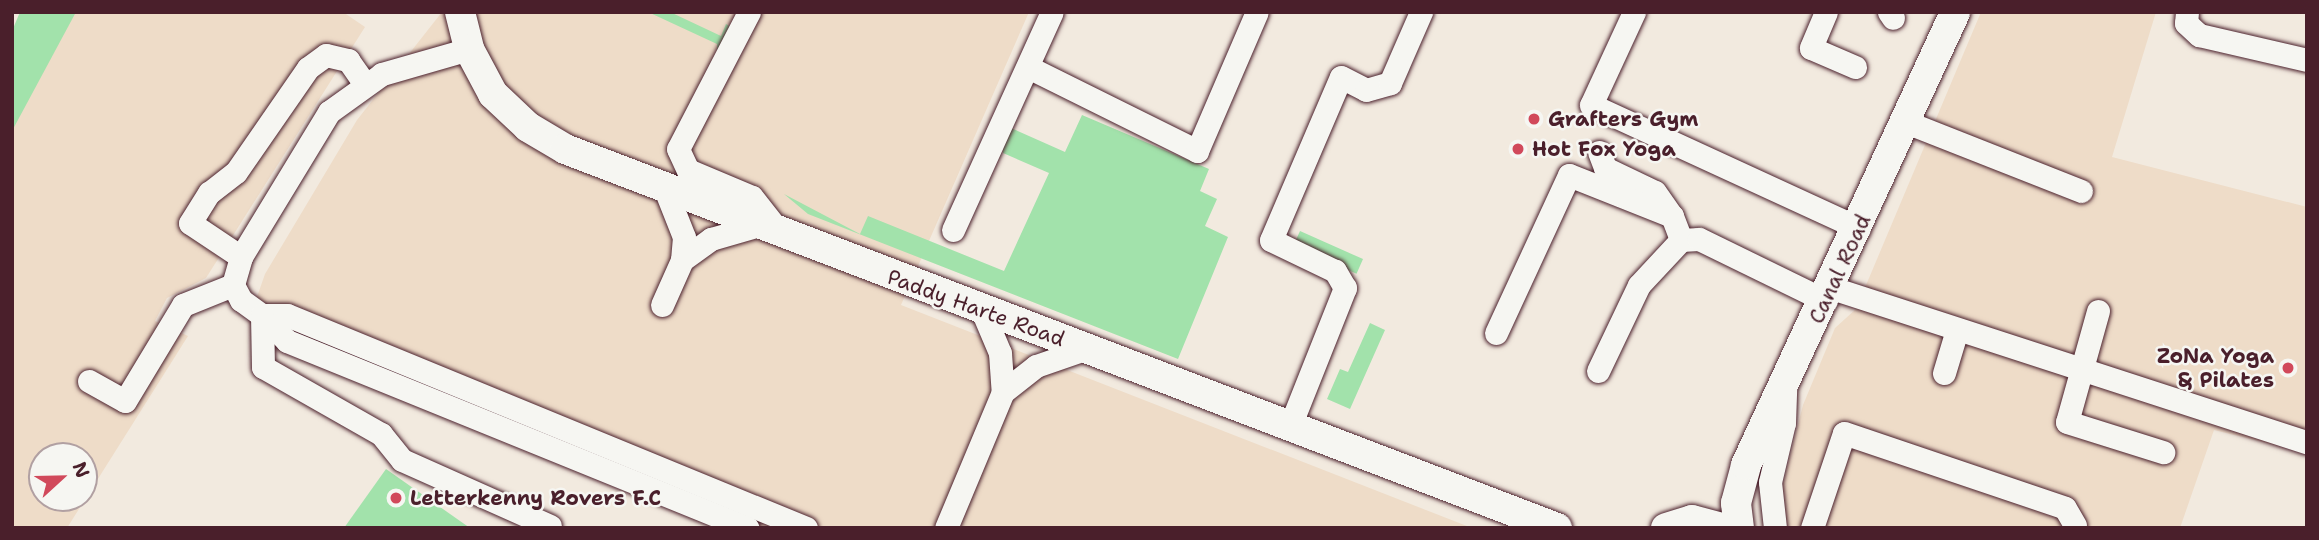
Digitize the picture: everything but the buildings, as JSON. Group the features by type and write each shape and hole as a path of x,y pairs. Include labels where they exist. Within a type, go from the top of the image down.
{"main road":[{"name":"Paddy Harte Road","path":"460,12 469,49 493,94 528,127 565,149 663,184 1290,426 1530,522 1557,528"},
{"name":"Canal Road","path":"1739,528 1738,486 1829,295 1955,12"},
{"path":"1666,528 1692,520 1722,528"}],"lane":[{"path":"682,260 711,239 770,227 752,197 683,164 678,149 688,122 720,76 749,12"},
{"path":"953,230 1052,12"},
{"path":"1028,67 1197,151 1257,12"},
{"path":"1290,426 1345,288 1335,271 1271,240 1341,78 1366,90 1390,83 1421,12"},
{"path":"1634,12 1591,105 1859,228"},
{"path":"2187,12 2186,23 2199,35 2307,60"},
{"path":"1819,14 1811,48 1855,67"},
{"path":"233,285 241,257 330,112 365,83 469,49"},
{"path":"241,257 190,223 209,192 236,172 308,68 326,55 348,60 365,83"},
{"path":"1906,122 2081,191"},
{"path":"1599,152 1605,168 1655,192 1672,216 1681,240"},
{"path":"1496,333 1569,175 1672,216"},
{"path":"662,305 682,260 682,226 663,184"},
{"path":"1598,371 1639,285 1681,240 1699,239 1829,295 1957,330 2307,442"},
{"path":"233,285 286,341 747,528"},
{"path":"89,381 125,401 183,305 233,285"},
{"path":"946,528 1003,391 1000,353 981,307"},
{"path":"2098,312 2067,422 2162,452"},
{"path":"262,315 263,367 381,434 402,460 550,526"},
{"path":"262,315 287,315 806,528"},
{"path":"1944,373 1957,330"},
{"path":"1003,391 1035,366 1088,348"},
{"path":"1775,528 1770,482 1784,423 1785,386"},
{"path":"1812,528 1844,433 2065,509 2071,527"}],"shaded area":[{"path":"73,12 343,12 365,27 206,278 167,298 155,321 188,336 98,479 98,442 28,442 28,512 77,512 67,528 12,528 12,129"},
{"path":"442,12 1029,12 901,305 1472,528 761,528 460,409 250,317 265,274 357,120"},
{"path":"1981,12 2156,12 2112,157 2307,207 2307,453 2214,430 2180,528 1784,528 1782,488 1803,405 1835,328 1856,309"}],"green space":[{"path":"20,12 76,12 12,131 12,31"},
{"path":"648,12 670,12 721,36 726,24 731,27 717,57 717,44"},
{"path":"1082,115 1209,169 1200,191 1217,199 1205,226 1228,237 1178,359 808,214 784,194 860,234 868,216 1004,271 1049,173 1003,153 1003,139 1011,128 1065,152"},
{"path":"1300,231 1363,259 1357,274 1293,246"},
{"path":"1370,323 1385,330 1350,409 1327,399 1340,369 1348,372"},
{"name":"Letterkenny Rovers F.C","path":"386,469 470,528 344,528"}],"place":[{"name":"Grafters Gym","path":"1534,119"},
{"name":"Hot Fox Yoga","path":"1518,149"},
{"name":"ZoNa Yoga & Pilates","path":"2288,368"},
{"name":"Letterkenny Rovers F.C","path":"396,498"}]}
